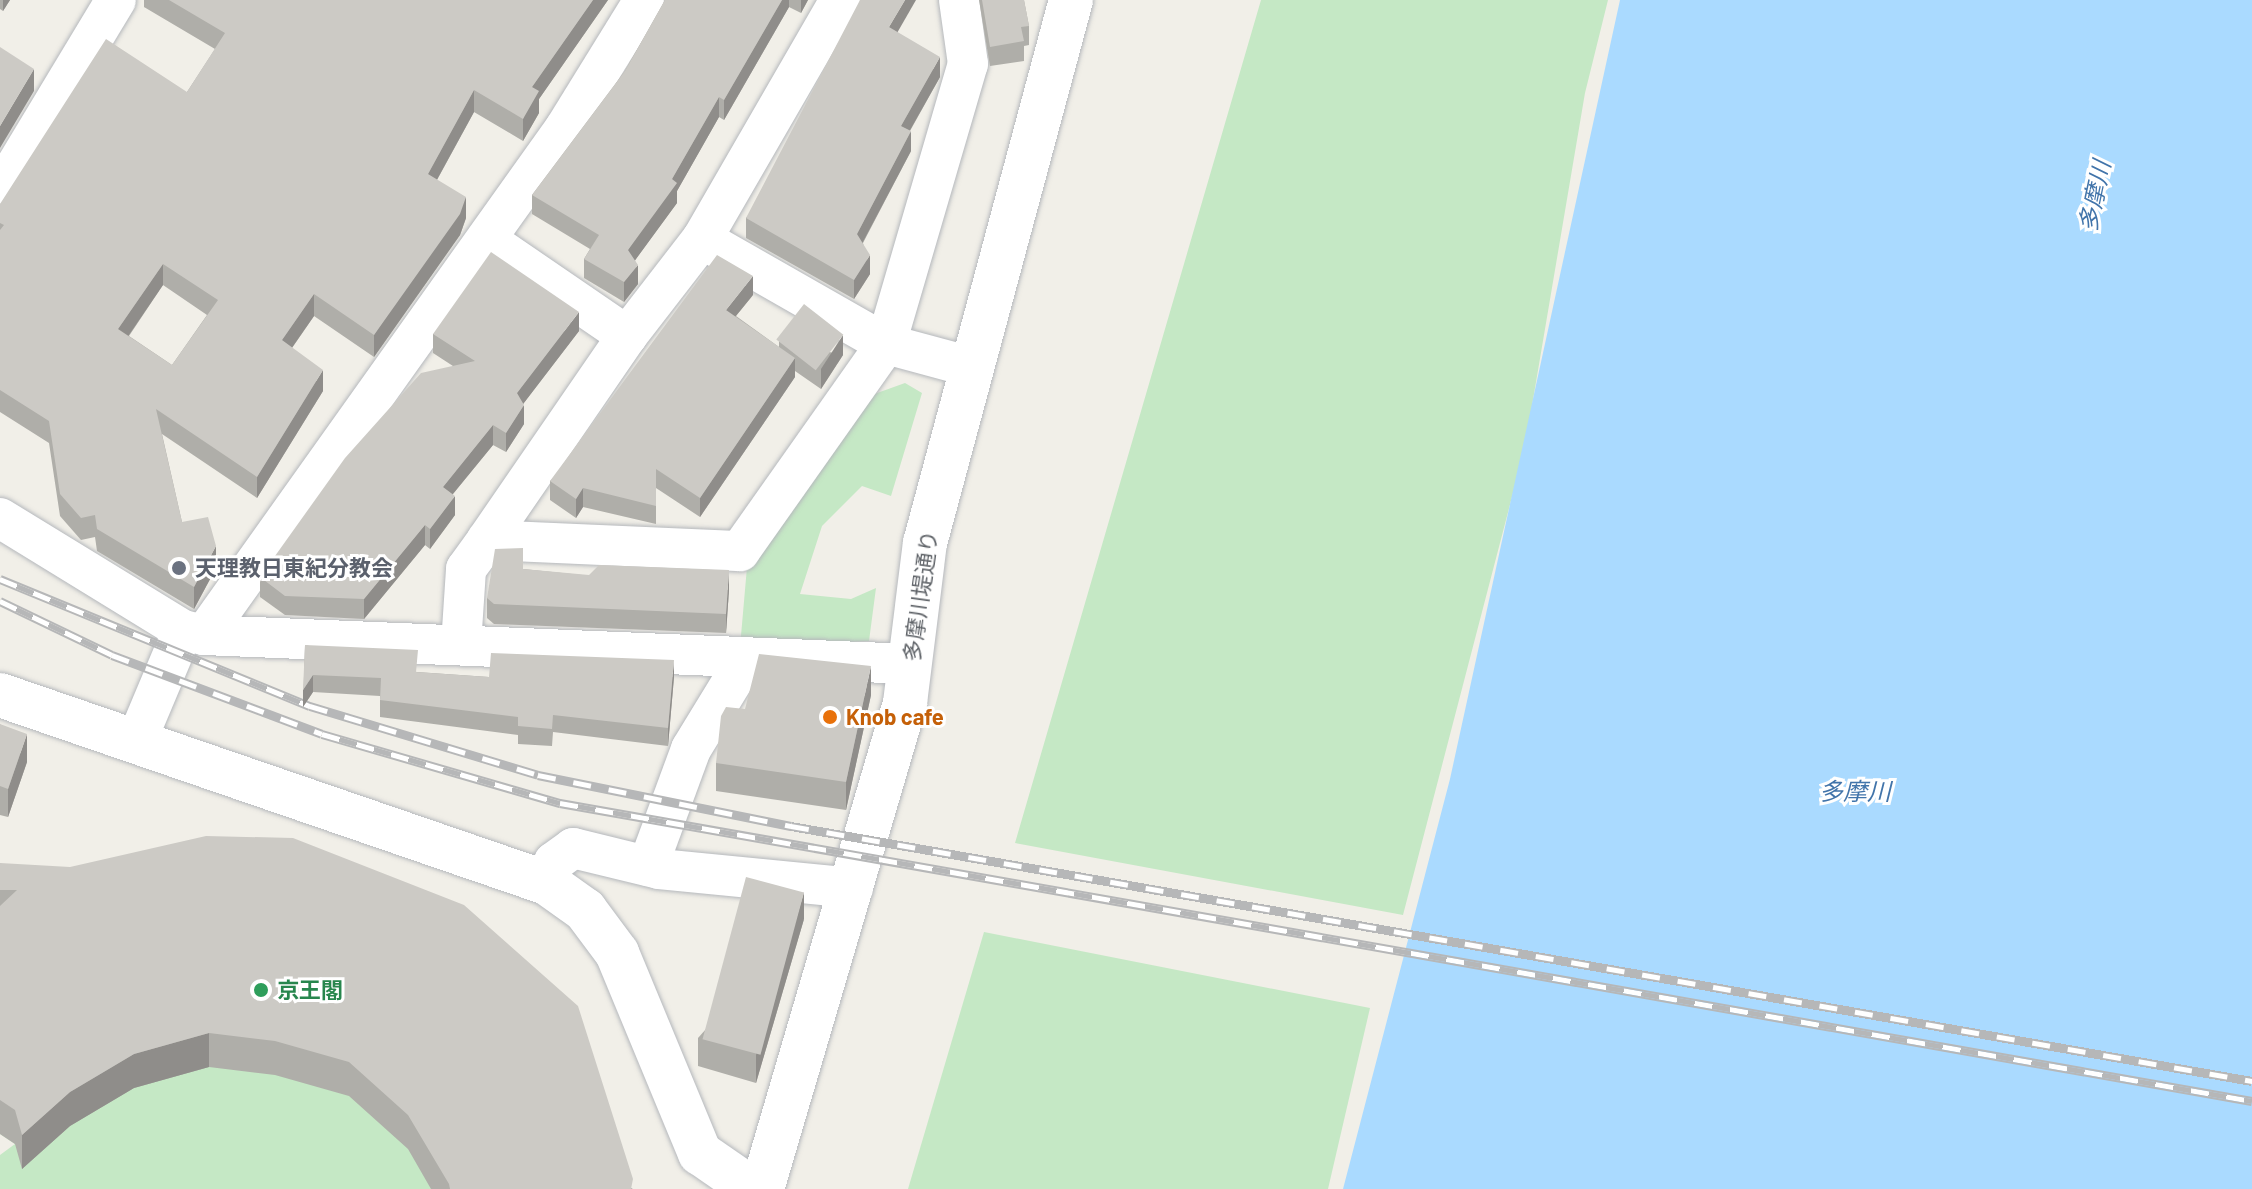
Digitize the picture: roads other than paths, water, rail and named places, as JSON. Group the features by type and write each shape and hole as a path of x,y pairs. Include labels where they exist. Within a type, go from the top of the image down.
{"street":[{"path":"0,192 116,0"},
{"path":"138,737 194,633 487,240 644,0"},
{"path":"461,645 466,569 627,336 702,239 840,0"},
{"path":"487,540 740,551 886,344 968,64 959,0"},
{"name":"多摩川堤通り","path":"762,1189 853,888 911,664 925,543 1071,0"},
{"path":"702,239 886,344 971,367"},
{"path":"487,240 627,336"},
{"path":"0,518 194,633 911,664"},
{"path":"648,866 691,749 746,659"},
{"path":"0,695 138,737 547,883 585,910 617,953 700,1153 752,1189"},
{"path":"547,883 554,862 573,848 648,866 853,888"}],"water":[{"name":"多摩川","path":"1620,0 2252,0 2252,1189 1343,1189 1450,779"}],"railway":[{"path":"0,579 310,706 538,775 791,826 2252,1081"},
{"path":"0,601 112,655 322,734 560,803 2252,1101"}],"place":[{"name":"天理教日東紀分教会","path":"179,568"},
{"name":"Knob cafe","path":"830,717"},
{"name":"京王閣","path":"261,990"}]}
